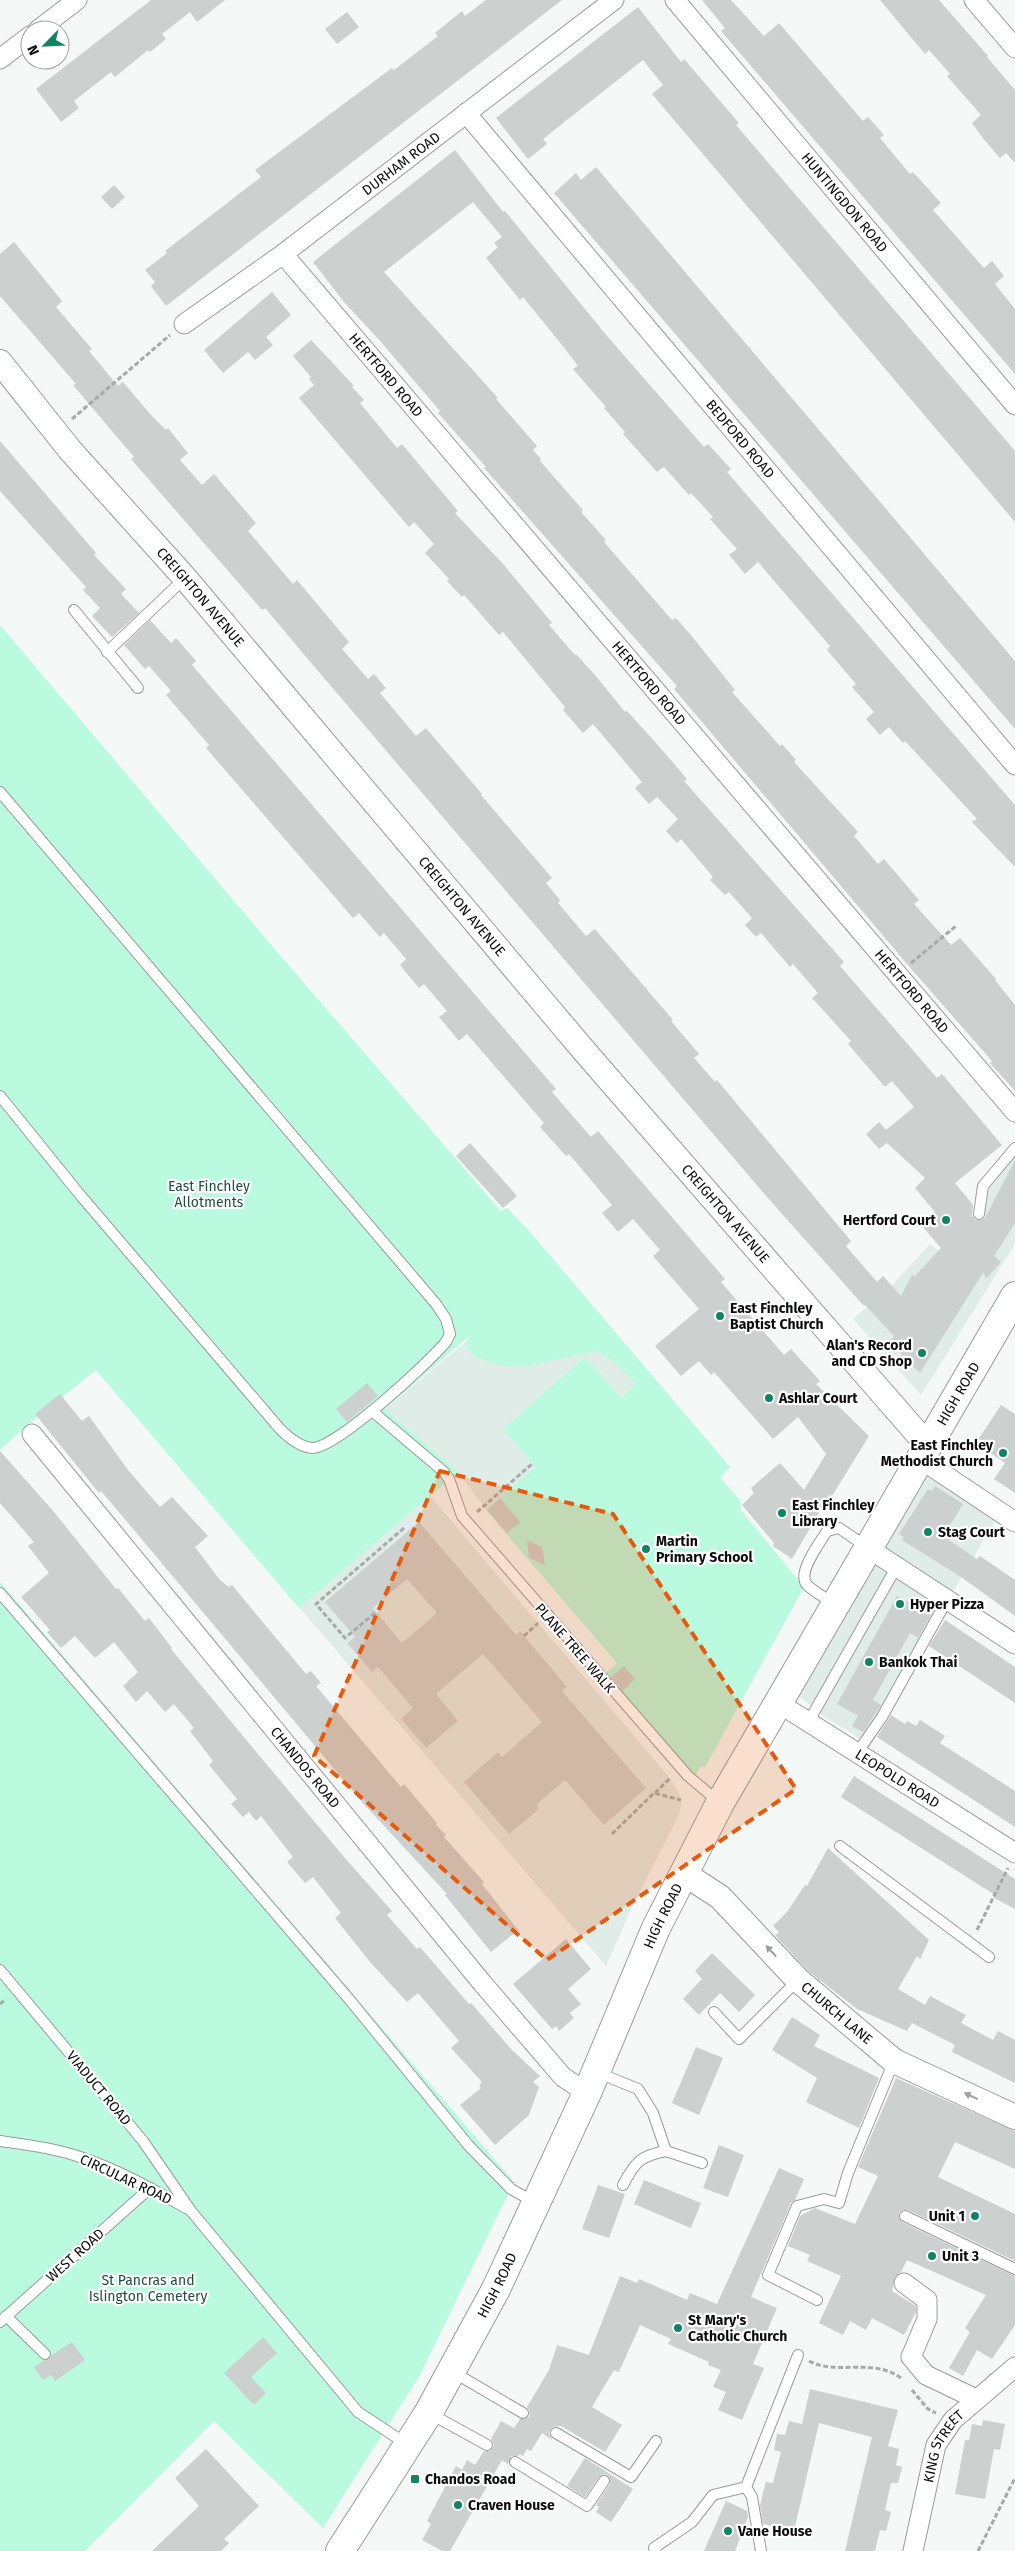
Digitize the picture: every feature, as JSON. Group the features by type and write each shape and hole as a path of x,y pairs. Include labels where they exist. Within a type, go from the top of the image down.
{"main road":[{"name":"HIGH ROAD","path":"340,2551 453,2372 496,2289 591,2082 630,1986 683,1873 720,1803 780,1704 835,1604 925,1454 1015,1296"}],"street":[{"path":"51,20 77,0"},
{"name":"DURHAM ROAD","path":"184,324 284,254 614,0"},
{"name":"HUNTINGDON ROAD","path":"674,0 1015,405"},
{"path":"974,0 1015,48"},
{"path":"0,59 20,44"},
{"name":"BEDFORD ROAD","path":"466,113 1015,765"},
{"name":"HERTFORD ROAD","path":"284,254 1015,1112"},
{"name":"CREIGHTON AVENUE","path":"0,362 70,450 185,578 925,1454"},
{"name":"CHANDOS ROAD","path":"32,1434 483,1984 563,2077 591,2082"},
{"path":"925,1454 1015,1522"},
{"path":"868,1548 1015,1644"},
{"name":"LEOPOLD ROAD","path":"780,1704 809,1721 1013,1858"},
{"name":"CHURCH LANE","path":"683,1873 720,1897 798,1980 894,2061 1015,2117"},
{"path":"904,2284 927,2300 927,2319 911,2357 926,2375 976,2399"},
{"name":"KING STREET","path":"913,2551 936,2445 953,2420 1015,2366"}],"lane":[{"path":"107,652 185,578"},
{"path":"74,610 138,688"},
{"path":"0,792 436,1304 446,1319 450,1334 446,1342 372,1411 320,1447 304,1446 288,1436 107,1226 0,1096"},
{"path":"979,1214 983,1186 1015,1148"},
{"name":"PLANE TREE WALK","path":"372,1411 439,1467 449,1479 462,1516 681,1768 720,1803"},
{"path":"835,1604 807,1585 803,1577 805,1568 827,1530 839,1528 868,1548"},
{"path":"809,1721 897,1566"},
{"path":"0,1594 349,1999 469,2146 511,2189 536,2203"},
{"path":"857,1753 882,1717 947,1600"},
{"path":"840,1846 989,1957"},
{"name":"VIADUCT ROAD","path":"0,1970 143,2141 191,2211 358,2412 408,2446"},
{"path":"714,2012 739,2039 798,1980"},
{"path":"818,2300 768,2275 797,2206 824,2199 840,2203 848,2173 894,2061"},
{"path":"591,2082 638,2089 653,2113 666,2151"},
{"name":"CIRCULAR ROAD","path":"0,2141 40,2146 80,2157 150,2188 191,2211"},
{"path":"623,2185 634,2164 648,2154 666,2151 702,2163"},
{"name":"WEST ROAD","path":"3,2319 150,2188"},
{"path":"904,2216 1015,2269"},
{"path":"3,2319 45,2354"},
{"path":"746,2487 798,2355"},
{"path":"453,2372 523,2413"},
{"path":"429,2412 487,2445"},
{"path":"556,2434 631,2477 656,2440"},
{"path":"515,2462 587,2506 604,2481"},
{"path":"653,2550 692,2522 713,2495 746,2487"},
{"path":"746,2487 752,2497 761,2551"}],"path":[{"path":"76,426 70,421 184,324"},
{"path":"911,964 956,926"},
{"path":"483,1507 533,1463"},
{"path":"375,1613 345,1638 316,1604 404,1528"},
{"path":"612,1834 681,1768"},
{"path":"654,1793 681,1800"},
{"path":"970,1944 1013,1858"},
{"path":"798,2355 820,2366 880,2367 900,2376 928,2409 953,2420"},
{"path":"978,2551 1015,2478"}],"highlighted area":[{"path":"440,1471 613,1514 796,1789 547,1960 314,1756"}],"shaded area":[{"path":"1013,1153 1015,1155 1015,1244 921,1395 853,1319 892,1285 930,1244 951,1262 974,1214 977,1183"},
{"name":"Martin Primary School","path":"558,1265 730,1467 720,1477 741,1502 705,1767 701,1766 695,1776 617,1663 486,1510 458,1472 385,1409"},
{"path":"929,1475 995,1521 864,1741 823,1716 799,1696 833,1632"},
{"path":"430,1496 670,1778 680,1795 681,1805 678,1817 632,1907 606,1966 299,1607"}],"green space":[{"name":"East Finchley Allotments","path":"0,625 279,954 501,1211 507,1208 530,1232 730,1467 720,1477 741,1502 740,1509 804,1587 705,1767 701,1766 695,1776 605,1674 617,1663 486,1510 536,1467 503,1429 585,1357 621,1398 636,1384 618,1365 598,1351 531,1365 503,1366 473,1356 466,1344 471,1335 461,1343 385,1409 458,1472 299,1608 96,1370 31,1422 0,1450"},
{"name":"St Pancras and Islington Cemetery","path":"0,1582 514,2182 420,2375 323,2528 214,2421 85,2551 0,2551"}],"building":[{"path":"151,0 225,0 197,22 190,12 162,34 166,39 150,52 148,50 115,77 111,72 74,101 79,108 61,122 36,89 61,70 70,70 70,63"},
{"path":"486,0 562,0 166,306 151,286 155,282 145,270 167,253 165,251 261,177 255,170 392,68 394,70 438,36 435,33 462,11 465,16"},
{"path":"702,0 731,0 764,36 779,23 863,121 868,117 884,135 880,138 910,174 913,172 941,203 933,210 984,268 992,261 1004,276 995,284 1015,309 1015,374 721,31 725,28"},
{"path":"880,0 939,0 988,56 1015,90 1015,163 1006,153 1000,158 982,137 972,123 981,115 947,76 950,74 929,50 925,54"},
{"path":"638,7 681,62 684,59 739,123 736,125 1015,451 1015,522 652,94 663,85 643,60 543,139 547,144 528,159 496,118"},
{"path":"347,12 359,27 337,44 325,29"},
{"path":"455,150 503,212 505,211 607,336 704,447 708,444 731,469 727,472 1015,805 1015,867 972,822 977,819 905,741 903,743 889,727 880,735 866,719 874,712 852,687 856,684 827,650 830,646 758,562 745,574 729,555 737,549 710,519 713,517 691,493 689,495 664,467 657,472 623,434 625,432 604,408 606,407 573,369 578,366 566,350 523,297 520,300 486,258 498,247 494,243 502,237 473,202 384,272 498,398 496,399 537,446 533,450 541,459 540,461 583,510 581,512 606,540 604,542 672,620 676,618 690,634 735,690 732,692 780,746 782,744 796,760 794,762 858,832 854,836 878,864 884,859 919,900 914,904 951,945 960,938 996,979 1015,1005 1015,1091 990,1063 992,1061 913,971 674,689 677,686 484,468 486,467 438,413 440,411 344,302 313,262"},
{"path":"596,167 1015,661 1015,729 554,193 576,173 581,180"},
{"path":"114,185 125,197 112,209 101,197"},
{"path":"14,242 62,301 56,307 92,349 89,351 118,386 123,382 151,415 166,430 168,428 188,453 180,460 202,485 214,474 256,523 248,531 293,584 297,580 349,642 342,649 368,679 374,674 386,688 380,693 416,736 426,728 482,794 552,878 546,883 560,900 558,903 586,936 595,929 673,1020 671,1021 699,1054 694,1058 715,1082 717,1080 851,1241 846,1246 877,1282 883,1276 901,1296 912,1275 915,1276 941,1248 921,1225 935,1212 915,1188 925,1178 887,1143 879,1149 866,1134 879,1122 886,1130 914,1107 892,1081 885,1087 848,1044 851,1041 812,998 818,993 793,964 790,967 761,933 756,937 745,925 752,918 729,892 725,895 710,880 713,877 681,839 677,843 666,831 678,819 657,797 649,804 635,788 642,782 593,724 583,733 563,710 565,707 503,632 499,635 464,595 462,597 447,581 449,579 425,553 434,544 414,522 409,527 299,398 314,385 309,379 311,377 293,356 311,340 354,386 352,387 364,400 360,403 397,448 402,444 458,511 455,513 504,565 552,623 549,625 595,675 625,712 626,710 657,744 687,779 684,781 844,962 840,966 937,1078 942,1074 1002,1145 955,1183 973,1205 972,1216 975,1220 985,1218 1015,1160 1015,1223 994,1256 1001,1262 987,1278 983,1273 920,1373 890,1343 894,1336 864,1306 767,1197 265,608 262,610 131,459 134,457 73,385 76,384 0,296 0,254"},
{"path":"272,292 291,315 266,337 273,345 255,360 248,352 223,373 204,350"},
{"path":"0,441 96,553 94,555 126,589 121,594 139,613 112,637 92,616 100,608 83,590 86,587 0,491"},
{"path":"150,620 171,643 176,638 196,661 192,665 556,1089 552,1092 591,1137 598,1131 725,1279 721,1282 784,1355 791,1349 820,1381 816,1384 869,1436 832,1496 830,1494 792,1559 773,1546 774,1543 742,1505 754,1493 751,1488 780,1463 804,1490 826,1454 798,1417 773,1439 714,1372 711,1375 699,1361 681,1376 655,1346 699,1309 653,1256 660,1250 633,1219 618,1232 602,1213 612,1205 569,1154 566,1156 540,1127 544,1123 467,1034 459,1041 439,1017 447,1011 424,984 419,988 400,965 406,959 384,933 380,937 359,913 353,918 206,748 209,745 166,695 171,691 149,666 145,669 124,645"},
{"path":"470,1143 517,1196 503,1208 456,1156"},
{"path":"367,1383 378,1396 347,1422 336,1409"},
{"path":"60,1394 82,1421 89,1416 128,1470 160,1507 172,1497 208,1536 195,1547 220,1580 229,1587 232,1585 306,1674 311,1671 321,1683 316,1686 401,1787 404,1784 437,1823 436,1825 446,1835 444,1837 484,1882 482,1884 518,1930 491,1952 445,1895 447,1894 362,1802 101,1491 99,1493 35,1414"},
{"name":"East Finchley Methodist Church","path":"1001,1405 1015,1414 1015,1493 994,1479 1005,1463 976,1443"},
{"path":"0,1451 54,1512 116,1589 118,1588 145,1621 149,1618 171,1649 243,1736 344,1857 392,1911 387,1915 417,1949 420,1947 512,2050 540,2076 533,2082 539,2087 529,2115 495,2145 460,2105 481,2088 479,2085 482,2082 451,2048 459,2041 418,1993 407,2002 370,1962 335,1918 341,1913 313,1877 305,1883 287,1862 293,1857 261,1816 256,1821 249,1812 243,1817 231,1804 237,1799 209,1765 213,1761 190,1731 194,1728 174,1704 165,1712 147,1691 136,1702 123,1686 138,1672 114,1642 95,1658 75,1636 61,1648 47,1632 50,1630 21,1597 49,1573 28,1546 34,1542 0,1503"},
{"name":"Stag Court","path":"935,1486 963,1504 950,1525 957,1530 950,1541 977,1559 980,1556 1015,1580 1015,1616 964,1579 902,1540 904,1537 899,1534 928,1489 932,1491"},
{"path":"500,1498 520,1522 507,1533 487,1510"},
{"path":"419,1522 516,1635 520,1631 567,1687 562,1691 646,1788 604,1825 565,1780 537,1804 538,1810 509,1834 464,1782 498,1752 502,1757 542,1722 483,1654 436,1694 458,1721 426,1748 401,1719 413,1708 378,1667 372,1672 347,1643 355,1637 325,1602","holes":["407,1579 437,1613 402,1643 373,1608"]},
{"path":"527,1540 542,1547 545,1565 529,1558"},
{"path":"897,1596 931,1615 918,1638 910,1633 873,1700 881,1705 863,1732 852,1726 858,1716 837,1704"},
{"path":"945,1620 1015,1667 1015,1703 929,1646"},
{"path":"624,1666 635,1679 623,1691 611,1677"},
{"path":"891,1715 905,1724 907,1721 916,1726 920,1720 945,1736 940,1743 1015,1791 1015,1827 877,1737"},
{"path":"854,1776 1015,1879 1015,1909 994,1898 995,1895 841,1797"},
{"path":"828,1848 929,1940 920,1959 917,1956 898,1989 925,2005 930,1996 966,2015 961,2023 993,2040 998,2031 1015,2040 1015,2083 952,2052 955,2045 912,2023 907,2031 857,2009 807,1970 775,1935 779,1932 773,1926 787,1912 805,1885 807,1886"},
{"path":"566,1939 591,1969 568,1989 581,2004 570,2013 574,2018 559,2031 556,2026 552,2029 513,1984"},
{"path":"712,1953 755,1995 739,2012 720,1993 699,2015 683,1999 702,1979 695,1971"},
{"path":"792,2017 820,2035 814,2046 879,2078 859,2128 806,2102 817,2078 772,2050"},
{"path":"696,2047 723,2058 699,2115 672,2103"},
{"path":"896,2078 1015,2131 1015,2169 955,2142 938,2177 1015,2214 1015,2261 908,2210 902,2210 899,2213 902,2222 1015,2276 1015,2325 992,2359 977,2350 963,2376 949,2368 970,2332 965,2328 986,2295 907,2260 901,2272 895,2277 892,2291 916,2306 916,2312 904,2335 872,2318 866,2330 850,2321 843,2335 819,2323 841,2276 807,2261 810,2255 788,2246 800,2216 815,2208 855,2224 878,2176 858,2167"},
{"path":"719,2145 744,2155 728,2197 703,2188"},
{"path":"779,2168 804,2179 795,2200 791,2203 751,2297 777,2308 753,2364 764,2368 742,2420 718,2410 726,2392 713,2387 721,2370 708,2365 709,2362 668,2344 671,2339 640,2325 619,2372 614,2370 592,2407 622,2425 605,2452 561,2426 553,2427 549,2432 552,2440 542,2433 531,2451 527,2449 523,2456 520,2454 518,2456 511,2456 508,2464 502,2460 450,2551 442,2551 422,2540 431,2524 427,2521 456,2466 462,2470 467,2460 475,2465 484,2451 491,2451 494,2445 491,2439 501,2421 514,2428 520,2419 529,2417 530,2413 527,2407 549,2370 557,2345 589,2355 620,2276 637,2283 639,2279 687,2300 690,2293 717,2304"},
{"path":"644,2180 701,2203 691,2228 634,2204"},
{"path":"598,2185 625,2194 609,2238 582,2229"},
{"path":"263,2337 277,2353 251,2377 266,2393 254,2405 224,2373"},
{"path":"72,2342 85,2360 55,2381 51,2375 43,2380 34,2367"},
{"path":"810,2389 898,2410 888,2446 899,2449 896,2465 902,2467 898,2483 891,2483 885,2510 891,2512 886,2531 880,2530 875,2551 845,2551 872,2437 819,2423 794,2531 763,2524 760,2506 764,2489 766,2482 773,2483 781,2452 774,2450 777,2434 785,2435 789,2421 802,2424"},
{"path":"983,2420 1005,2424 1000,2450 994,2449 985,2499 955,2494 965,2440 969,2440 972,2424 982,2426"},
{"path":"206,2449 259,2506 224,2539 229,2543 221,2551 152,2551 199,2506 175,2478"},
{"path":"585,2458 633,2489 611,2522 596,2512 599,2507 596,2505 610,2484 608,2476 604,2474 599,2477 585,2497 567,2486"},
{"name":"Vane House","path":"726,2501 747,2511 748,2517 735,2551 704,2551"}],"place":[{"name":"Hertford Court","path":"946,1220"},
{"name":"East Finchley Baptist Church","path":"720,1316"},
{"name":"Alan's Record and CD Shop","path":"922,1353"},
{"name":"Ashlar Court","path":"769,1398"},
{"name":"East Finchley Methodist Church","path":"1003,1453"},
{"name":"East Finchley Library","path":"782,1513"},
{"name":"Stag Court","path":"928,1532"},
{"name":"Martin Primary School","path":"646,1549"},
{"name":"Hyper Pizza","path":"900,1604"},
{"name":"Bankok Thai","path":"869,1662"},
{"name":"Unit 1","path":"975,2216"},
{"name":"Unit 3","path":"932,2256"},
{"name":"St Mary's Catholic Church","path":"678,2328"},
{"name":"Chandos Road","path":"415,2479"},
{"name":"Craven House","path":"458,2505"},
{"name":"Vane House","path":"728,2531"}]}
